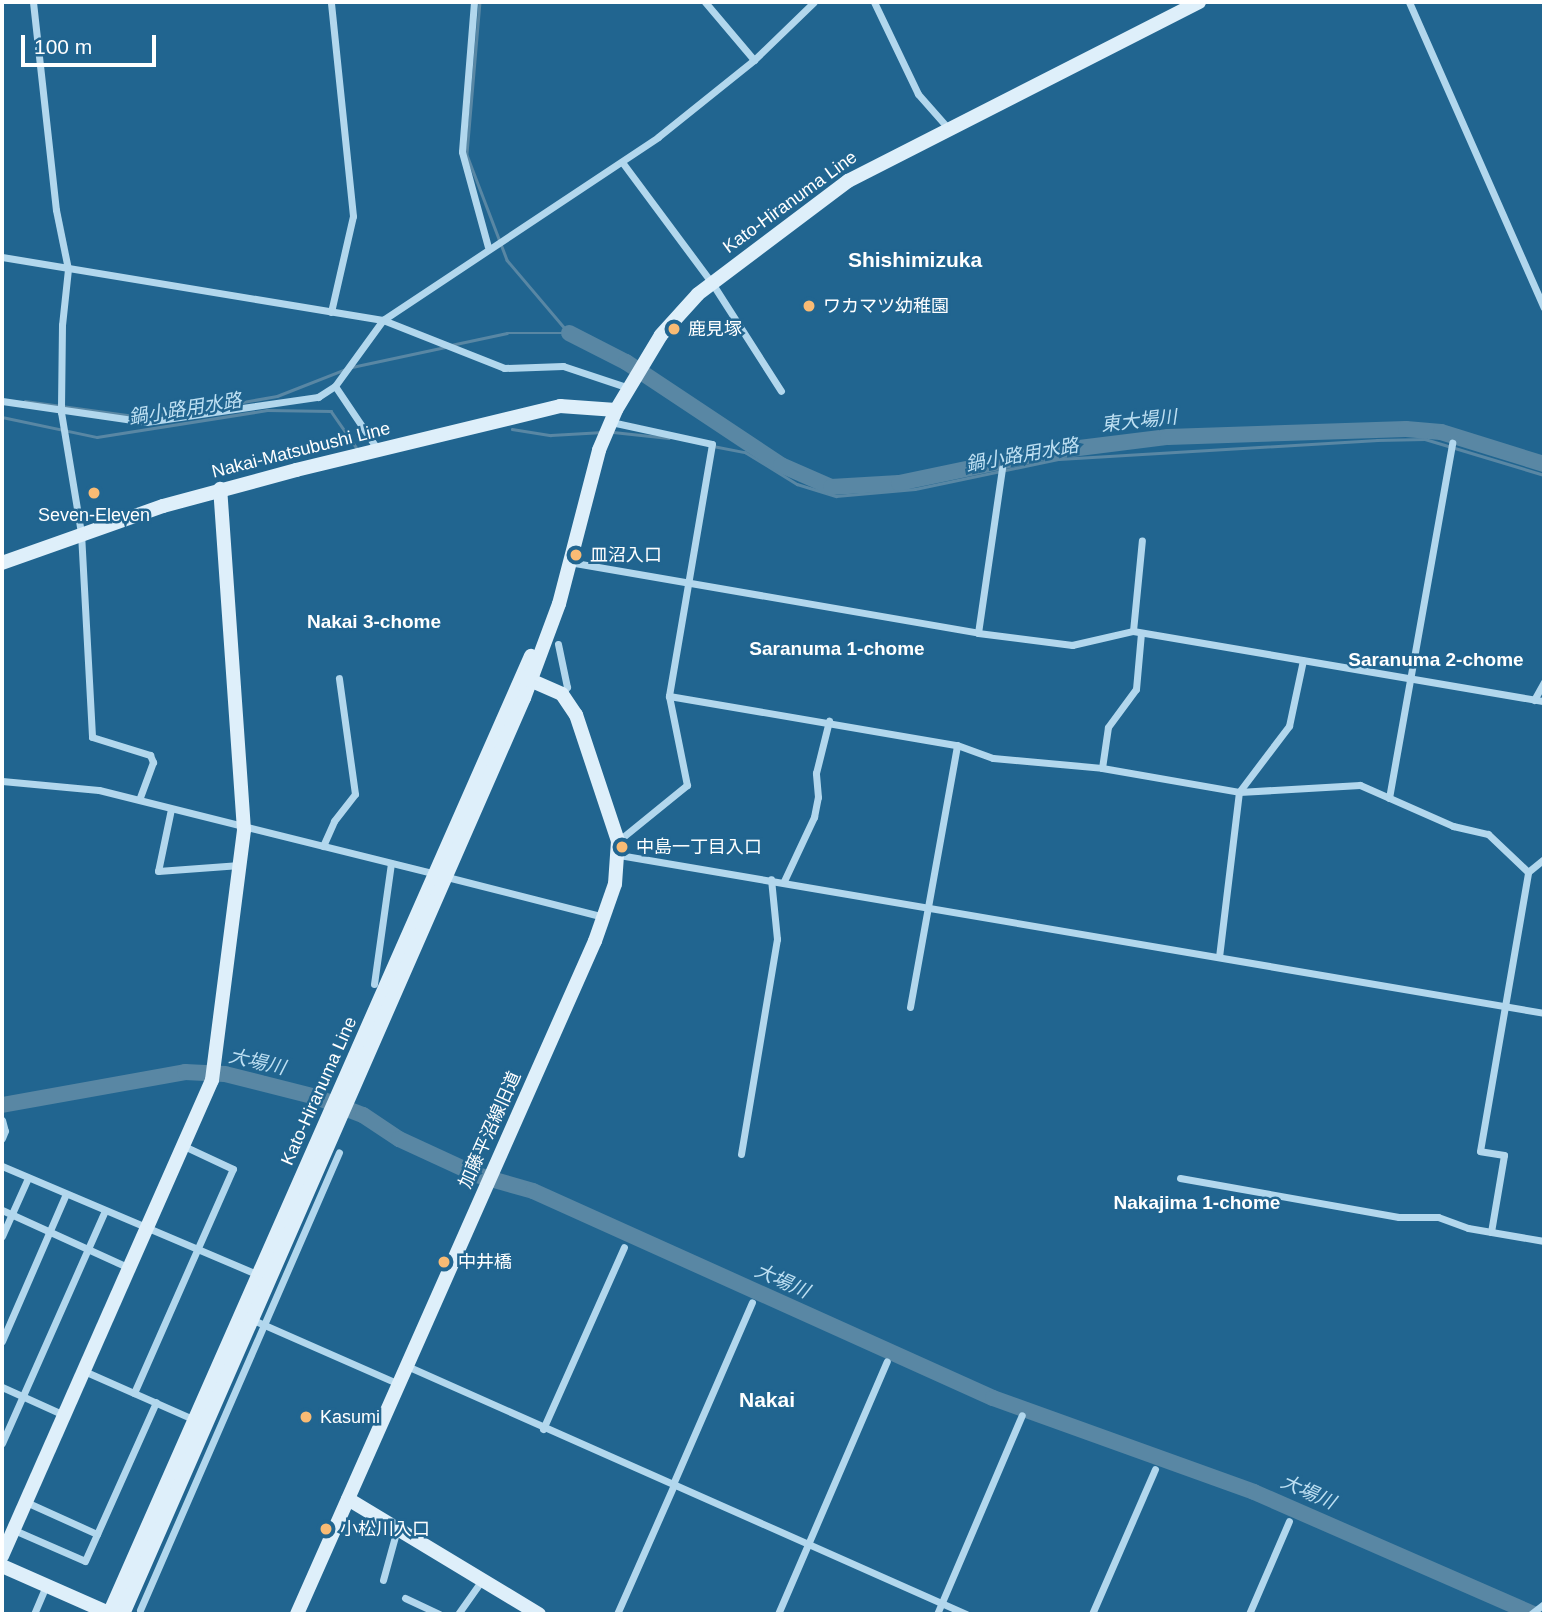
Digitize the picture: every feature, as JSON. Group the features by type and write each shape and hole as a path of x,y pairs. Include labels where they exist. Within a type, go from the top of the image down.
{"main road":[{"name":"Kato-Hiranuma Line","path":"110,1614 259,1275 348,1089 527,679 563,584 613,416 670,322 712,283 838,188 948,128 1199,2"},
{"name":"Nakai-Matsubushi Line","path":"2,563 81,533 220,489 560,405 613,416"},
{"path":"2,1556 212,1080 244,830 220,489"},
{"path":"527,679 562,694 576,715 618,848"},
{"name":"加藤平沼線旧道","path":"297,1614 605,917 618,848"},
{"name":"Kato-Hiranuma Line","path":"123,1614 183,1495 259,1323 335,1118"},
{"path":"348,1499 539,1614"},
{"path":"2,1566 110,1614"}],"street":[{"path":"33,2 56,210 68,269 62,325 61,412 81,533 92,737 150,755 153,762 139,800"},
{"path":"331,2 353,216 331,312"},
{"path":"474,2 462,152 488,247"},
{"path":"705,2 754,60"},
{"path":"2,401 61,412 146,422 318,397 335,386 383,320 488,247 622,162 754,60 814,2"},
{"path":"874,2 918,94 948,128"},
{"path":"1409,2 1544,308"},
{"path":"622,162 712,283 781,391"},
{"path":"2,257 383,320 504,368 563,366 628,388"},
{"path":"335,386 378,450"},
{"path":"613,416 712,444 684,583 668,696 687,785 618,848"},
{"path":"1389,798 1452,443"},
{"path":"978,633 1002,468"},
{"path":"1102,768 1108,727 1136,690 1142,540"},
{"path":"568,562 978,633 1072,645 1137,632 1544,701"},
{"path":"558,644 567,687 562,694"},
{"path":"1219,957 1239,792 1289,726 1303,660"},
{"path":"323,846 334,821 355,794 339,678"},
{"path":"1534,699 1544,682"},
{"path":"668,696 829,721 957,745 993,758 1102,768 1239,792 1360,785 1453,826 1488,834 1528,872"},
{"path":"784,881 814,817 818,797 816,773 829,721"},
{"path":"910,1007 957,745"},
{"path":"2,781 99,790 244,830 323,846 605,917"},
{"path":"171,809 158,871 240,865"},
{"path":"618,848 771,879 1544,1013"},
{"path":"1491,1232 1504,1156 1480,1150 1528,872 1544,859"},
{"path":"374,984 391,863"},
{"path":"741,1154 777,939 771,879"},
{"path":"2,1120 5,1131 2,1138"},
{"path":"134,1393 233,1169 184,1146"},
{"path":"339,1152 259,1323 398,1384"},
{"path":"2,1166 259,1275"},
{"path":"2,1236 28,1178"},
{"path":"1180,1178 1399,1217 1438,1217 1491,1232 1544,1241"},
{"path":"2,1341 66,1194"},
{"path":"2,1210 129,1268"},
{"path":"2,1443 106,1212"},
{"path":"543,1429 624,1247"},
{"path":"617,1614 752,1302"},
{"path":"778,1614 887,1361"},
{"path":"407,1366 543,1429 966,1614"},
{"path":"83,1371 195,1420"},
{"path":"2,1387 64,1415"},
{"path":"13,1530 85,1561 156,1402"},
{"path":"937,1614 1022,1415"},
{"path":"1092,1614 1155,1469"},
{"path":"139,1611 183,1495"},
{"path":"26,1502 97,1534"},
{"path":"1249,1614 1289,1521"},
{"path":"383,1580 397,1529"},
{"path":"458,1614 482,1580"},
{"path":"34,1614 46,1586"},
{"path":"405,1598 439,1614"},
{"path":"1531,1614 1543,1605"}],"waterway":[{"path":"480,2 467,155 507,260 568,332"},
{"path":"451,345 507,333 569,333"},
{"name":"東大場川","path":"569,333 626,362 781,465 831,487 899,483 1047,452 1168,437 1406,429 1441,432 1544,464"},
{"path":"352,367 445,347"},
{"path":"25,401 134,416 187,412 277,396 343,370"},
{"name":"鍋小路用水路","path":"2,417 97,437 267,410 331,411 356,447"},
{"name":"鍋小路用水路","path":"512,429 551,435 603,432"},
{"name":"鍋小路用水路","path":"613,432 669,438"},
{"name":"鍋小路用水路","path":"713,446 745,452 797,484 836,496 915,489 1059,459 1377,440 1425,439 1544,475"},
{"name":"大場川","path":"2,1105 185,1072 225,1074 316,1097 363,1115 399,1139 477,1175 533,1191 993,1398 1254,1492 1533,1614"}],"place":[{"name":"ワカマツ幼稚園","path":"809,306"},
{"name":"鹿見塚","path":"674,329"},
{"name":"Seven-Eleven","path":"94,493"},
{"name":"皿沼入口","path":"576,555"},
{"name":"中島一丁目入口","path":"622,847"},
{"name":"中井橋","path":"444,1262"},
{"name":"Kasumi","path":"306,1417"},
{"name":"小松川入口","path":"326,1529"}],"district":[{"name":"Shishimizuka","path":"915,260"},
{"name":"Nakai 3-chome","path":"374,622"},
{"name":"Saranuma 1-chome","path":"837,649"},
{"name":"Saranuma 2-chome","path":"1436,660"},
{"name":"Nakajima 1-chome","path":"1197,1203"},
{"name":"Nakai","path":"767,1400"}]}
